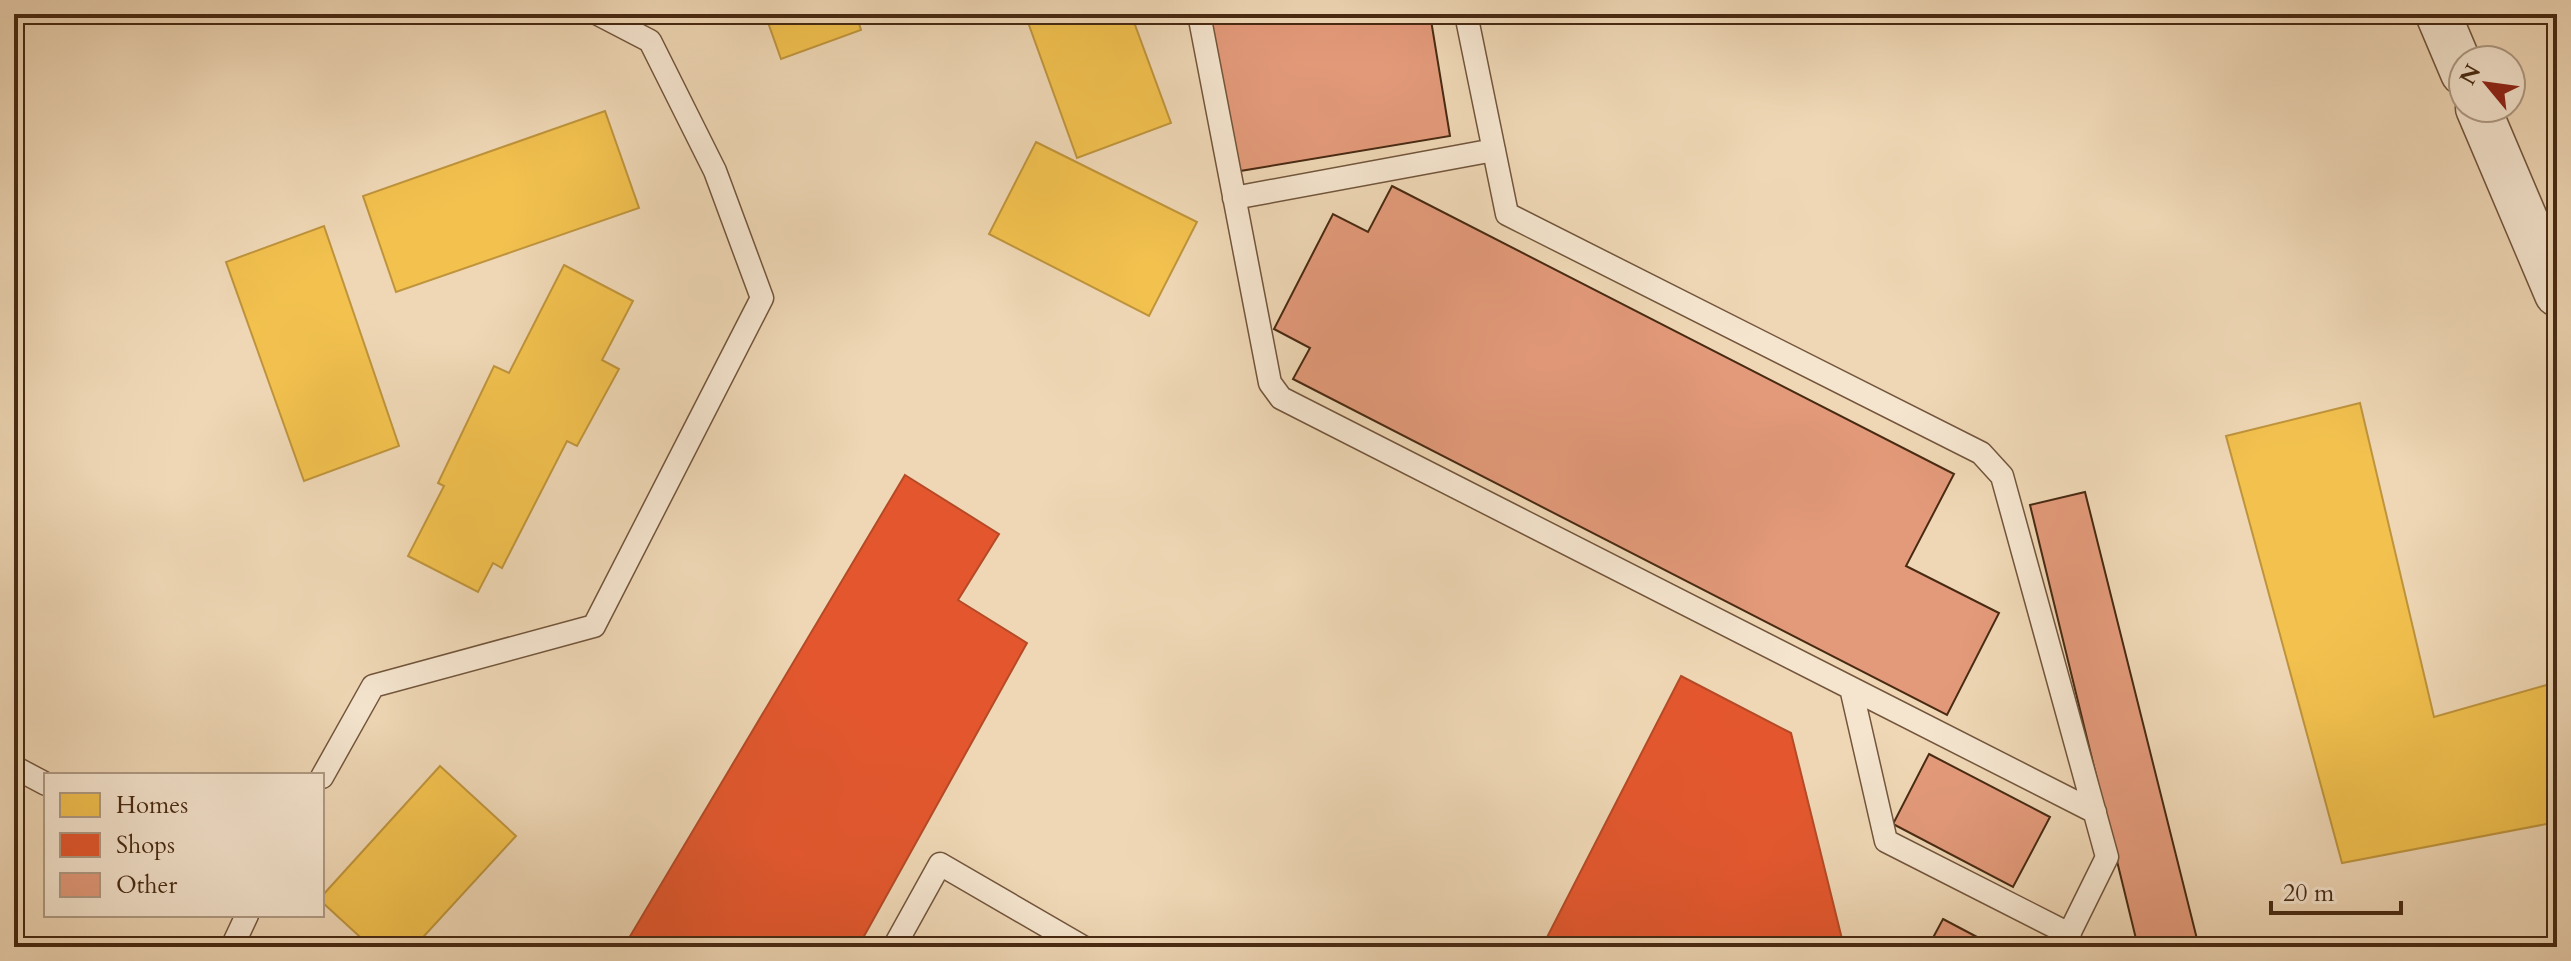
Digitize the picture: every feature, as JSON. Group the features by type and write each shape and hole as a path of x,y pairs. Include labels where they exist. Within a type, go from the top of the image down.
{"street":[{"path":"2438,14 2451,44"},
{"path":"2485,124 2556,292"}],"lane":[{"path":"324,773 373,686 594,626 762,298 715,171 650,41 598,14"},
{"path":"1199,14 1270,383 1281,398 2095,812"},
{"path":"1466,14 1507,214 1981,453 2002,476 2107,857 2070,941 1886,841 1851,688"},
{"path":"1234,198 1494,150"},
{"path":"14,767 44,783"},
{"path":"894,947 940,864 1083,947"},
{"path":"232,947 246,917"}],"building: Homes":[{"path":"765,14 856,14 861,30 781,59"},
{"path":"1025,14 1131,14 1171,123 1077,158"},
{"path":"605,111 639,208 396,292 363,196"},
{"path":"1036,142 1197,222 1149,316 989,234"},
{"path":"324,226 399,446 304,481 226,262"},
{"path":"564,265 633,301 602,360 619,369 577,446 567,441 502,568 493,563 478,592 408,556 444,486 438,483 494,366 509,373"},
{"path":"2360,403 2434,717 2557,682 2557,822 2342,863 2226,436"},
{"path":"440,766 516,836 414,947 371,947 324,904 324,894"}],"building: Shops":[{"path":"905,475 999,534 958,600 1027,643 858,947 647,947 629,938"},
{"path":"1681,676 1791,733 1844,947 1542,947"}],"building: Other":[{"path":"1208,14 1430,14 1450,136 1234,172"},
{"path":"1392,186 1954,474 1906,566 1999,613 1947,715 1293,379 1310,348 1274,329 1333,214 1368,232"},
{"path":"2085,492 2199,947 2138,947 2030,505"},
{"path":"1929,754 2050,817 2013,887 1893,824"},
{"path":"1943,919 1996,947 1928,947"}]}
